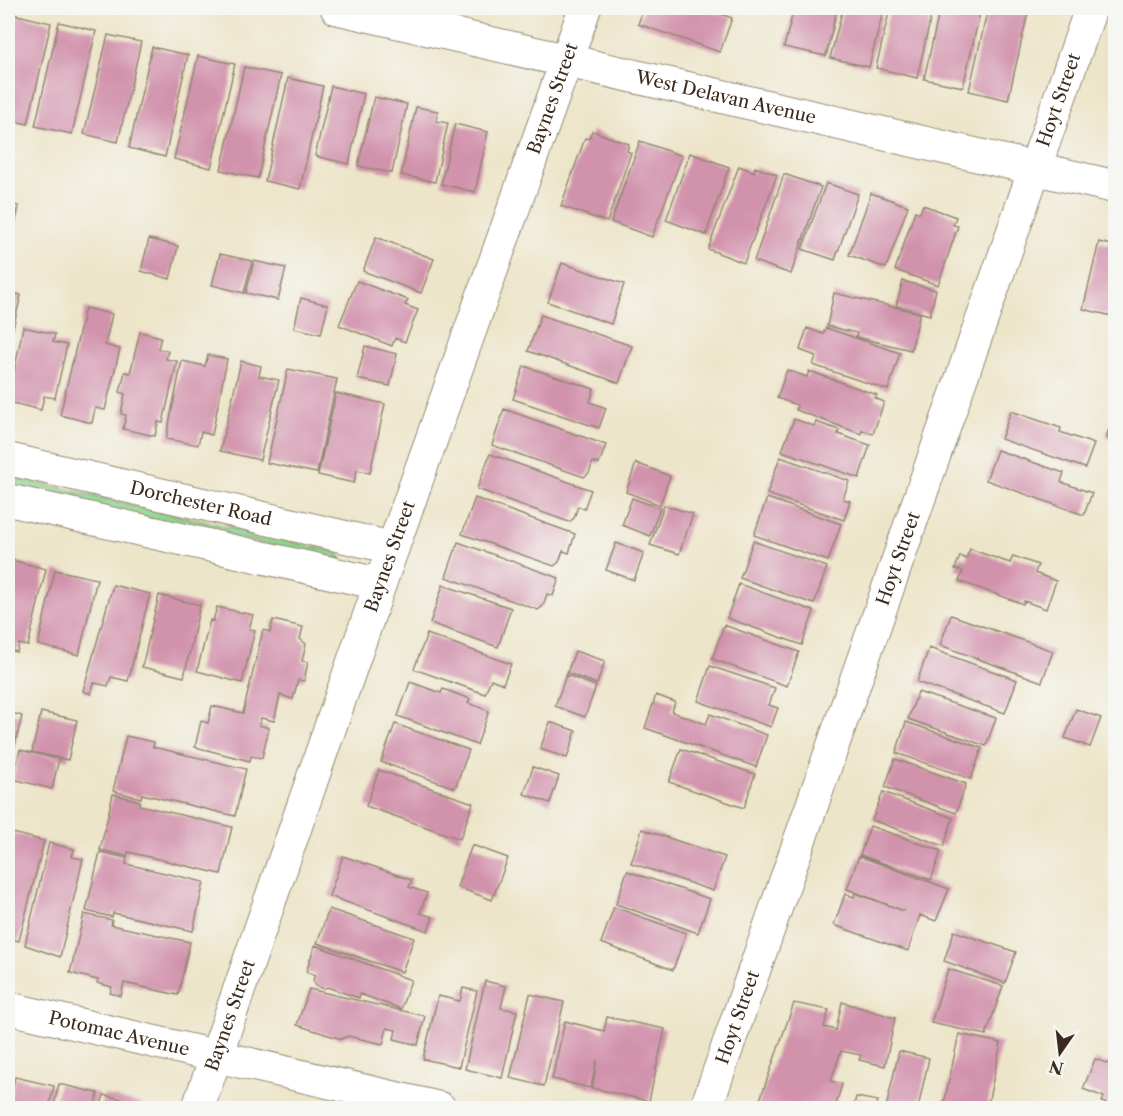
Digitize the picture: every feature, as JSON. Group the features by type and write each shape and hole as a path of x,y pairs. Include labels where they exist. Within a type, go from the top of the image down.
{"street":[{"name":"West Delavan Avenue","path":"337,8 1116,187"},
{"name":"Baynes Street","path":"198,1108 380,584 585,8"},
{"name":"Hoyt Street","path":"706,1108 1091,8"},
{"name":"Dorchester Road","path":"8,459 393,548"},
{"name":"Dorchester Road","path":"8,500 380,584"},
{"name":"Potomac Avenue","path":"8,1008 440,1108"}],"green space":[{"path":"8,476 337,552 342,560 8,490"}],"building":[{"path":"644,8 703,8 732,18 720,52 638,24"},
{"path":"794,8 837,8 826,56 784,47"},
{"path":"843,8 884,8 869,67 830,58"},
{"path":"890,8 933,8 917,78 876,68"},
{"path":"940,8 981,8 963,87 924,79"},
{"path":"988,8 1029,8 1008,100 969,91"},
{"path":"13,14 51,23 28,124 8,120 8,36"},
{"path":"59,22 96,31 72,134 35,126"},
{"path":"108,35 141,42 118,142 84,134"},
{"path":"152,47 188,55 165,157 129,148"},
{"path":"198,56 235,64 211,168 174,159"},
{"path":"244,67 281,75 258,178 221,170"},
{"path":"288,78 323,86 300,189 265,181"},
{"path":"331,86 364,94 349,164 315,156"},
{"path":"374,97 407,104 392,173 358,166"},
{"path":"416,107 438,111 436,121 448,123 435,182 401,175"},
{"path":"455,124 488,132 475,192 441,184"},
{"path":"592,131 629,144 627,151 631,153 607,222 561,206 585,138 589,139"},
{"path":"640,141 682,156 652,237 611,222"},
{"path":"690,153 729,167 706,235 666,220"},
{"path":"739,166 754,172 755,167 777,175 744,263 708,249"},
{"path":"784,174 821,187 791,274 754,261"},
{"path":"826,183 858,194 835,260 802,249"},
{"path":"871,193 908,206 886,268 849,255"},
{"path":"8,204 19,206 12,239 8,238"},
{"path":"923,205 956,217 953,225 958,226 938,285 895,270 915,211 920,213"},
{"path":"376,237 434,259 421,293 363,271"},
{"path":"149,239 178,246 170,279 141,271"},
{"path":"1099,242 1116,246 1116,306 1112,316 1083,309"},
{"path":"220,254 252,261 244,293 212,285"},
{"path":"254,261 286,268 278,300 246,293"},
{"path":"562,263 624,284 611,324 548,302"},
{"path":"357,281 408,300 405,305 418,310 405,342 395,338 392,346 339,325"},
{"path":"903,281 936,290 930,315 896,306"},
{"path":"8,292 21,295 8,349"},
{"path":"834,293 920,313 911,350 856,337 857,333 827,326"},
{"path":"301,298 328,305 321,334 294,328"},
{"path":"85,308 112,314 105,345 120,349 105,410 95,408 92,423 60,415"},
{"path":"541,315 632,346 619,383 528,351"},
{"path":"23,327 55,334 53,342 67,345 55,398 44,396 41,410 8,402"},
{"path":"807,328 823,334 826,328 900,353 888,390 813,365 816,356 800,350"},
{"path":"140,332 161,337 158,349 168,351 166,359 177,361 163,423 158,422 155,436 123,429 126,415 121,414 125,394 120,392 125,372 130,373"},
{"path":"365,346 397,354 390,386 357,379"},
{"path":"208,355 227,359 212,435 201,432 198,445 166,439 182,361 205,366"},
{"path":"241,361 261,366 259,376 279,380 260,460 220,451"},
{"path":"524,366 594,389 590,402 606,408 599,428 513,399"},
{"path":"288,369 337,379 317,473 267,463"},
{"path":"787,370 807,377 809,371 877,395 875,398 884,402 873,434 862,430 861,434 796,410 797,405 777,398"},
{"path":"336,393 385,404 370,473 357,470 354,483 318,475"},
{"path":"504,409 606,445 599,464 593,462 589,473 584,477 492,445"},
{"path":"1011,411 1061,428 1060,432 1094,444 1085,468 1001,439"},
{"path":"1116,412 1116,441 1106,437"},
{"path":"794,419 814,426 816,422 839,430 838,434 870,445 859,478 782,451"},
{"path":"997,450 1064,473 1061,482 1092,493 1084,515 986,480"},
{"path":"490,454 591,490 584,509 578,506 574,518 569,522 477,489"},
{"path":"780,457 849,481 843,499 850,501 844,520 767,494"},
{"path":"636,463 670,476 660,505 626,492"},
{"path":"475,498 575,534 569,553 563,551 559,562 554,566 462,534"},
{"path":"632,498 660,508 650,536 622,525"},
{"path":"767,498 841,524 828,561 754,535"},
{"path":"664,505 693,514 679,554 650,545"},
{"path":"753,541 827,567 814,604 740,578"},
{"path":"458,542 559,578 553,596 547,594 543,606 538,610 446,577"},
{"path":"616,543 644,553 634,580 606,570"},
{"path":"970,549 1010,563 1013,556 1038,565 1035,573 1056,581 1046,609 1024,601 1023,604 959,581 963,571 955,569 960,556 966,559"},
{"path":"8,559 46,569 28,646 19,644 17,652 8,650"},
{"path":"55,570 97,579 79,655 38,645"},
{"path":"739,584 814,611 802,645 727,618"},
{"path":"113,585 150,594 128,681 111,677 108,686 94,683 91,694 83,691"},
{"path":"443,585 511,608 498,647 430,623"},
{"path":"159,595 200,605 184,677 142,667"},
{"path":"217,607 253,615 249,629 255,630 242,683 197,671 210,620 213,621"},
{"path":"951,615 1053,651 1042,682 940,645"},
{"path":"273,620 303,627 300,639 306,644 302,661 308,662 304,681 298,680 293,699 280,695 274,721 261,718 259,725 269,728 262,758 251,756 250,761 195,747 201,721 208,723 212,706 243,713 263,630 270,632"},
{"path":"724,625 799,652 787,686 712,659"},
{"path":"427,634 511,664 503,684 491,679 485,694 414,669"},
{"path":"929,648 1017,680 1005,713 917,682"},
{"path":"575,651 605,661 597,684 567,673"},
{"path":"710,666 775,688 769,705 778,708 771,727 698,701"},
{"path":"566,675 596,686 585,717 555,706"},
{"path":"410,682 441,693 443,689 470,699 468,703 489,711 477,745 398,716"},
{"path":"918,692 996,718 986,746 908,719"},
{"path":"656,695 675,702 672,712 706,724 710,714 767,735 756,767 645,728"},
{"path":"1076,709 1101,718 1090,747 1065,738"},
{"path":"8,712 22,716 14,749 8,747"},
{"path":"41,712 77,720 68,760 32,752"},
{"path":"550,722 576,731 567,758 540,749"},
{"path":"906,722 982,748 971,779 896,753"},
{"path":"395,724 469,750 455,788 381,762"},
{"path":"126,736 154,742 153,747 246,769 235,816 142,794 141,798 113,791"},
{"path":"681,749 755,774 744,808 669,782"},
{"path":"20,750 59,759 52,789 13,779"},
{"path":"895,759 966,784 956,813 885,787"},
{"path":"533,767 559,776 550,803 524,794"},
{"path":"379,770 473,803 460,839 366,806"},
{"path":"883,792 953,818 944,846 872,820"},
{"path":"113,794 140,801 139,805 232,827 221,874 128,852 127,856 100,850"},
{"path":"870,826 941,851 931,880 860,855"},
{"path":"642,829 725,857 713,891 631,863"},
{"path":"9,832 44,841 19,941 8,938"},
{"path":"49,843 74,849 72,857 83,859 60,957 25,945"},
{"path":"472,845 508,858 492,900 457,887"},
{"path":"100,852 127,858 126,864 204,882 193,931 113,913 112,917 86,911"},
{"path":"343,856 412,880 409,887 427,893 420,913 433,917 428,931 329,896"},
{"path":"859,856 949,889 936,921 920,915 908,951 834,925 845,894 854,897 855,893 904,911 847,889"},
{"path":"627,871 710,899 698,933 616,904"},
{"path":"614,907 686,933 673,970 601,943"},
{"path":"329,909 414,938 402,972 317,943"},
{"path":"84,914 112,920 111,925 190,942 178,995 124,983 121,996 110,993 112,987 97,983 98,980 70,973"},
{"path":"954,931 1016,952 1005,983 944,961"},
{"path":"315,945 411,980 401,1009 360,994 359,998 327,987 324,989 316,986 313,980 315,975 306,972"},
{"path":"948,969 1003,986 986,1035 931,1023"},
{"path":"485,981 506,986 501,1008 517,1011 502,1078 465,1069"},
{"path":"463,988 477,991 459,1067 423,1059 438,996 460,1001"},
{"path":"309,989 425,1016 418,1045 394,1039 396,1030 387,1028 383,1044 348,1036 341,1039 297,1025"},
{"path":"530,994 564,1002 544,1086 510,1078"},
{"path":"842,1002 895,1018 885,1066 859,1060 861,1055 841,1051 831,1081 842,1084 835,1108 757,1108 794,1003 829,1010 824,1027 836,1030"},
{"path":"607,1017 665,1029 649,1101 592,1088 597,1060 591,1088 552,1079 565,1021 604,1031"},
{"path":"959,1034 1001,1043 987,1108 943,1108"},
{"path":"899,1051 929,1058 918,1108 886,1108"},
{"path":"1095,1059 1116,1066 1116,1107 1102,1102 1104,1097 1083,1089"},
{"path":"15,1077 54,1086 49,1108 8,1108"},
{"path":"59,1084 98,1093 94,1108 53,1108"},
{"path":"104,1095 142,1104 141,1108 100,1108"},
{"path":"856,1097 878,1101 876,1108 853,1108"}]}
